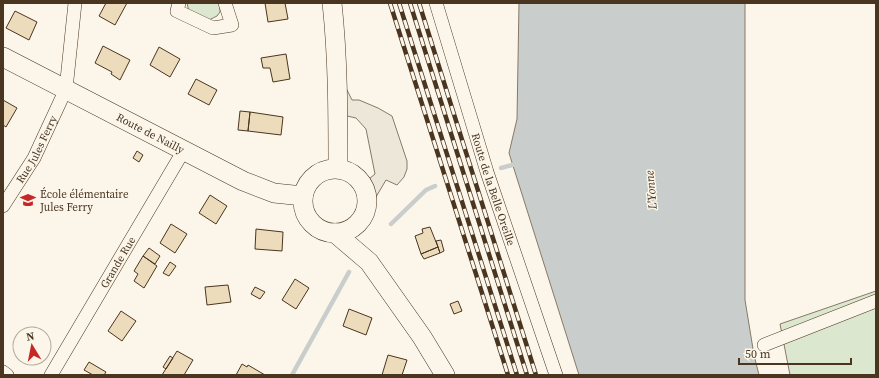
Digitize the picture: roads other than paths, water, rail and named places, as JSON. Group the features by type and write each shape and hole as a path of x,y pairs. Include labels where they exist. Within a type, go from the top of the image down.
{"main road":[{"path":"332,3 336,46 338,168"},
{"name":"Route de Nailly","path":"3,57 243,181 274,193 303,196"},
{"path":"362,218 355,226 345,231 335,233 324,231 314,226 307,217 303,196 311,179 319,172 338,168 349,171 358,177 364,186 367,197 367,204 362,218 362,232 369,262"},
{"path":"335,233 369,262 422,337 445,375"}],"street":[{"name":"Rue Jules Ferry","path":"3,206 34,158 66,89 75,3"},
{"path":"179,3 177,11 213,28 232,25 225,3"},
{"name":"Route de la Belle Oreille","path":"436,3 487,172 556,375"},
{"name":"Grande Rue","path":"51,375 184,150"},
{"path":"764,345 876,301"},
{"path":"3,372 7,375"}],"water":[{"name":"L'Yonne","path":"519,3 745,3 745,300 754,355 759,375 579,375 509,153 517,119"}],"waterway":[{"path":"501,168 519,163"},
{"path":"391,224 426,190 435,186"},
{"path":"292,375 349,272"}],"railway":[{"path":"390,3 508,375"},
{"path":"399,3 517,375"},
{"path":"410,3 527,375"},
{"path":"419,3 536,375"}],"place":[{"name":"École élémentaire Jules Ferry","path":"28,200"}]}
